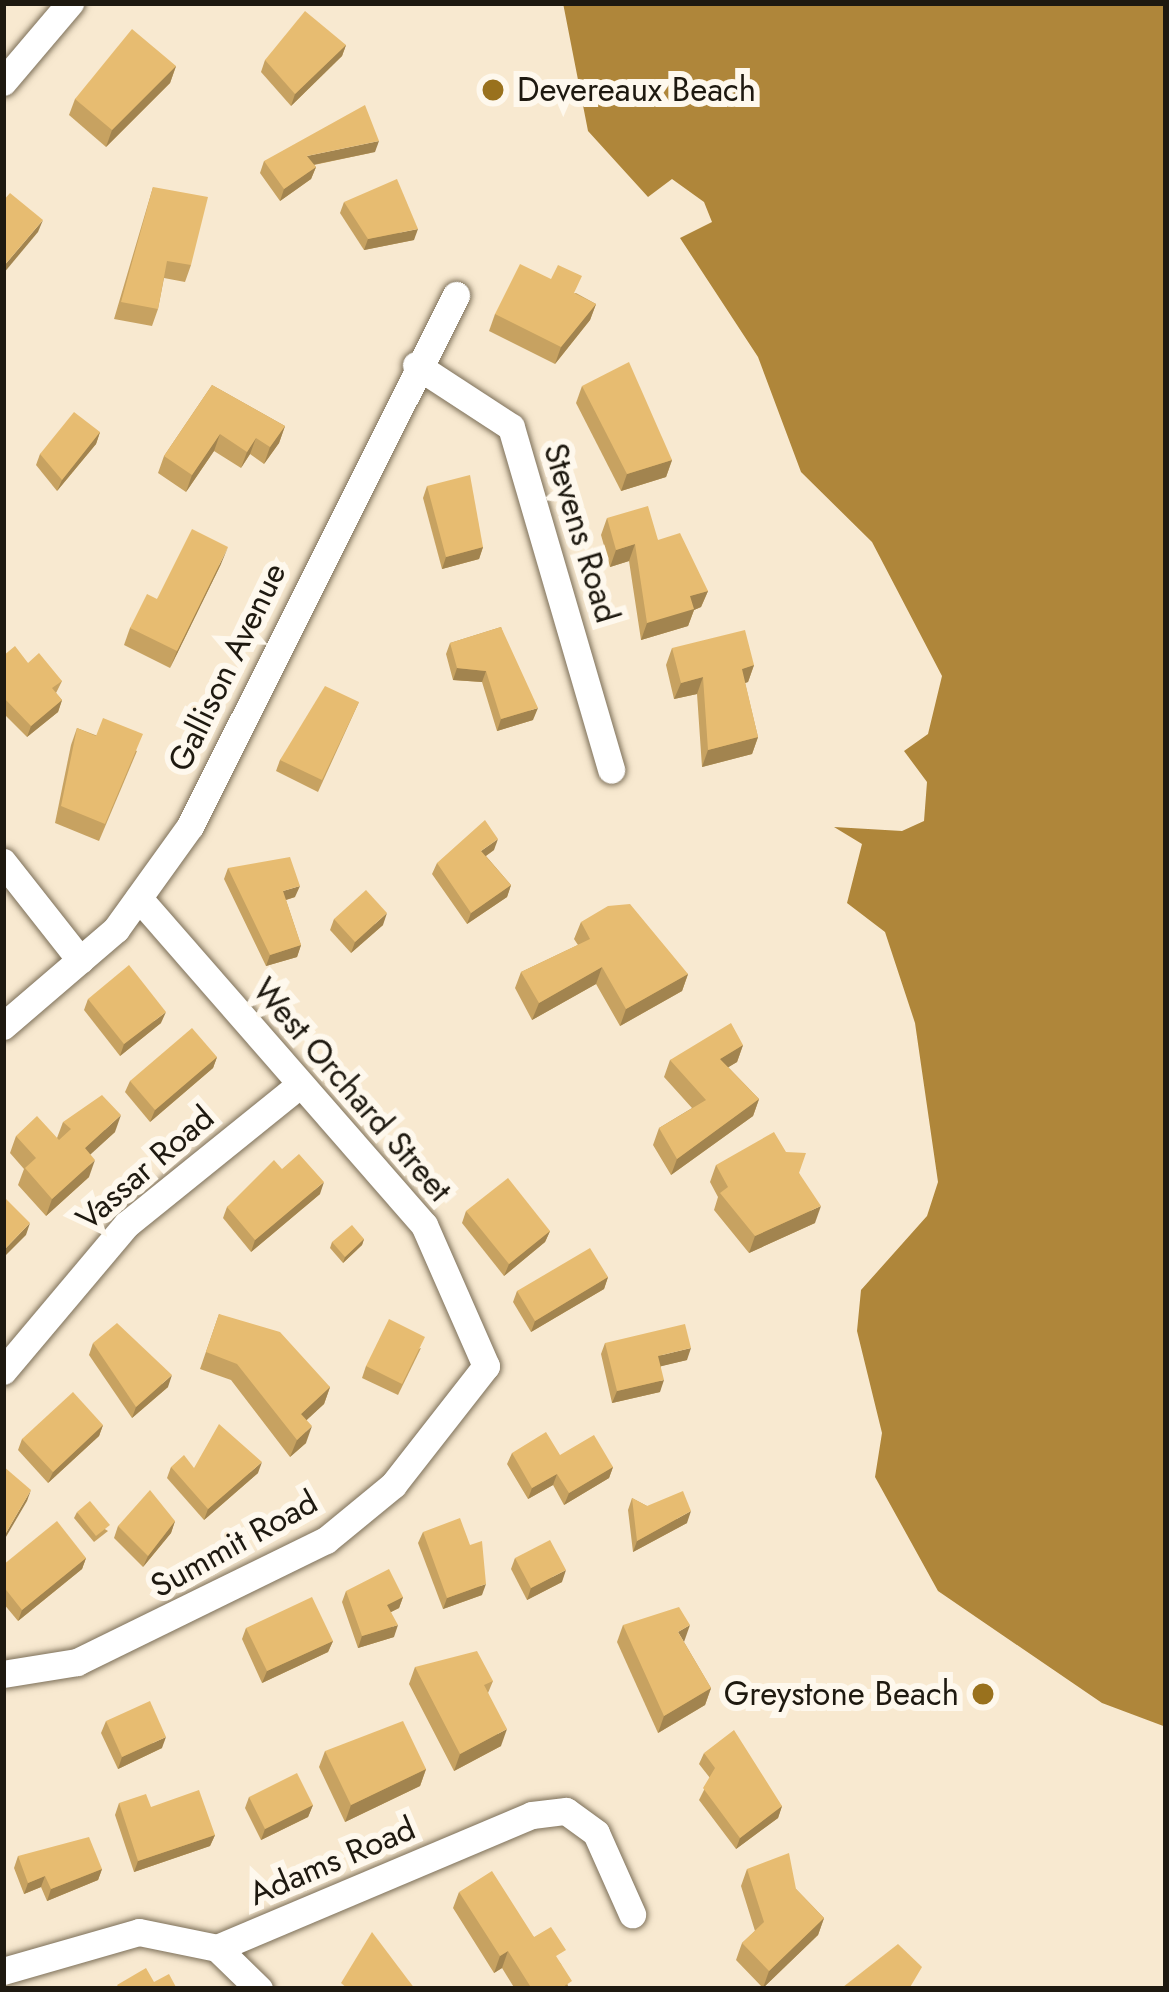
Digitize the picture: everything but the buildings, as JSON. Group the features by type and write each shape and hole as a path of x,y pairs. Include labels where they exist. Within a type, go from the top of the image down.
{"street":[{"path":"3,82 70,3"},
{"name":"Gallison Avenue","path":"3,1026 80,960 139,898 190,826 416,365 456,295"},
{"name":"Stevens Road","path":"416,365 511,427 611,770"},
{"path":"3,862 80,960"},
{"name":"West Orchard Street","path":"139,898 424,1225 486,1346"},
{"name":"Vassar Road","path":"3,1371 127,1224 299,1085"},
{"name":"Summit Road","path":"3,1674 77,1662 326,1540 460,1408 479,1384 486,1346"},
{"name":"Adams Road","path":"218,1948 532,1815 566,1811 596,1833 632,1914"},
{"path":"3,1971 139,1932 218,1948 259,1989"}],"shaded area":[{"path":"563,3 1166,3 1166,1727 1102,1703 938,1591 875,1477 882,1433 857,1331 861,1290 927,1216 938,1182 915,1023 885,932 847,903 862,844 834,827 902,831 924,821 927,782 904,751 928,734 942,676 872,542 801,472 758,357 680,238 712,222 704,202 672,179 648,197 588,131"}],"place":[{"name":"Devereaux Beach","path":"493,90"},
{"name":"Greystone Beach","path":"983,1694"}]}
